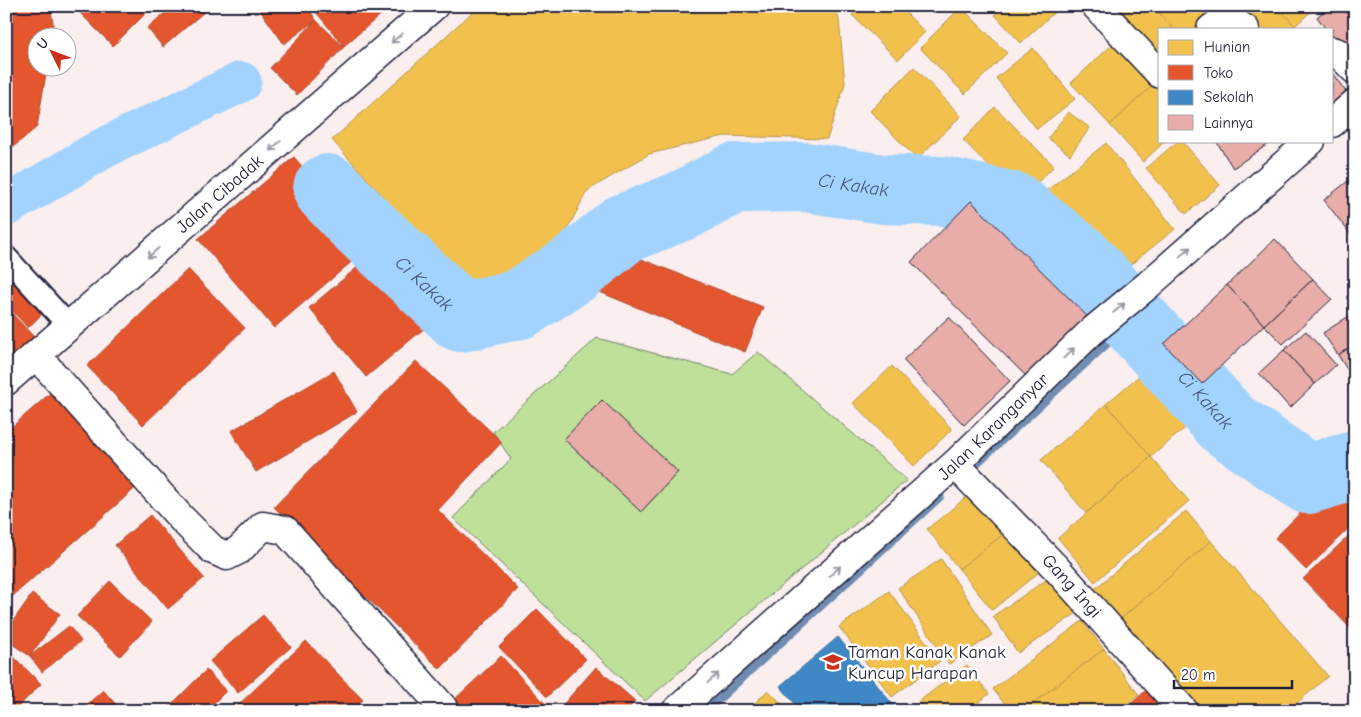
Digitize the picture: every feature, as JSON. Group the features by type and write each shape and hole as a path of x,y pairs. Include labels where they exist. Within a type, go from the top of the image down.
{"street":[{"name":"Jalan Cibadak","path":"6,381 434,6"},
{"path":"1096,6 1158,72"},
{"path":"1212,28 1223,20 1243,28"},
{"path":"1334,52 1338,53 1355,70"},
{"path":"1334,120 1355,103"},
{"name":"Jalan Karanganyar","path":"676,711 955,464 1090,332 1148,285 1310,142"},
{"path":"36,355 181,518 213,550 227,556 239,550 262,526 285,530 446,711"},
{"name":"Gang Ingi","path":"955,464 1056,567 1184,711"}],"lane":[{"path":"6,258 69,326"}],"green space":[{"path":"597,338 732,374 758,352 907,480 645,701 453,518 511,459 493,432"}],"building: Hunian":[{"path":"479,6 835,6 839,20 845,84 827,139 724,136 649,154 587,191 559,246 473,297 332,140"},
{"path":"861,6 899,6 925,32 898,60 852,15"},
{"path":"1004,6 1061,6 1021,43 995,15"},
{"path":"1126,6 1154,6 1172,28 1158,28 1158,59 1118,13"},
{"path":"1154,6 1214,6 1218,10 1198,28 1172,28"},
{"path":"1249,6 1277,6 1295,26 1293,28 1257,28 1243,12"},
{"path":"1277,6 1317,6 1295,26"},
{"path":"961,7 1007,53 965,94 920,48"},
{"path":"1114,43 1153,85 1110,125 1071,83"},
{"path":"1033,48 1075,99 1037,129 996,78"},
{"path":"914,67 961,116 917,159 870,111"},
{"path":"1153,85 1158,90 1158,142 1164,142 1143,162 1110,125"},
{"path":"995,107 1054,166 1021,199 963,140"},
{"path":"1068,112 1090,128 1070,155 1048,138"},
{"path":"1177,142 1183,142 1220,185 1186,214 1146,168"},
{"path":"1106,143 1175,229 1114,278 1045,192"},
{"path":"892,366 952,429 914,466 853,403"},
{"path":"1147,369 1192,422 1151,457 1106,404"},
{"path":"1106,404 1151,457 1086,513 1041,460"},
{"path":"1151,457 1189,501 1095,582 1058,538"},
{"path":"974,491 1006,532 959,569 927,529"},
{"path":"1186,511 1211,541 1116,623 1090,593"},
{"path":"1006,532 1038,573 992,610 959,569"},
{"path":"1211,541 1328,676 1288,711 1192,711 1116,623"},
{"path":"941,559 992,635 949,664 898,588"},
{"path":"1052,576 1077,613 1018,653 993,616"},
{"path":"889,591 940,661 892,697 839,627"},
{"path":"1082,621 1104,649 1023,711 1010,711 993,689"},
{"path":"1104,649 1139,695 1119,711 1023,711"},
{"path":"967,665 989,694 968,711 925,711 918,702"},
{"path":"768,690 789,711 747,711"}],"building: Toko":[{"path":"6,6 50,6 54,28 28,28 28,78 45,78 37,127 6,153"},
{"path":"73,6 153,6 113,46"},
{"path":"173,6 211,6 163,47 147,28"},
{"path":"257,6 307,6 316,20 284,44"},
{"path":"311,6 391,6 344,46"},
{"path":"316,20 344,47 297,95 270,68"},
{"path":"294,157 370,246 274,328 198,239"},
{"path":"608,246 763,307 745,352 573,281"},
{"path":"380,248 438,317 366,377 309,308"},
{"path":"6,264 48,308 28,328 6,304"},
{"path":"188,269 245,328 143,425 87,366"},
{"path":"6,307 35,338 13,359 6,351"},
{"path":"416,361 502,442 438,510 518,589 440,669 274,507"},
{"path":"334,371 357,412 256,472 231,431"},
{"path":"56,388 140,484 6,602 6,432"},
{"path":"1341,473 1355,487 1355,522 1306,570 1275,538"},
{"path":"150,515 204,578 168,609 115,545"},
{"path":"1355,530 1355,633 1303,579"},
{"path":"110,581 152,622 120,656 77,616"},
{"path":"32,594 60,614 30,656 6,640 6,631"},
{"path":"537,609 586,659 547,697 499,647"},
{"path":"263,615 291,647 238,693 210,661"},
{"path":"69,626 81,641 42,672 30,656"},
{"path":"306,641 363,700 352,711 239,711 236,707"},
{"path":"6,649 41,684 14,711 6,711"},
{"path":"501,656 552,711 463,711 454,700"},
{"path":"596,667 635,701 627,711 564,711 560,708"},
{"path":"206,670 226,691 206,711 171,711 168,708"},
{"path":"1152,685 1176,711 1123,711"},
{"path":"103,690 122,711 80,711"}],"building: Sekolah":[{"name":"Taman Kanak Kanak Kuncup Harapan","path":"838,637 898,711 801,711 780,686"}],"building: Lainnya":[{"path":"1330,6 1355,6 1355,59 1352,62 1334,40 1334,28 1325,28 1317,17"},
{"path":"1334,76 1347,93 1334,103"},
{"path":"1217,142 1272,142 1233,168"},
{"path":"1353,177 1355,180 1355,240 1324,200"},
{"path":"971,201 1091,320 1031,381 911,262"},
{"path":"1275,239 1313,279 1264,325 1227,285"},
{"path":"1313,279 1332,299 1283,344 1264,325"},
{"path":"1227,285 1264,325 1202,384 1164,344"},
{"path":"1349,316 1355,324 1355,344 1338,355 1323,333"},
{"path":"949,317 1010,381 964,425 903,360"},
{"path":"1306,331 1336,365 1315,384 1284,350"},
{"path":"1355,344 1355,382 1338,355"},
{"path":"1284,350 1315,384 1290,408 1259,373"},
{"path":"602,400 678,472 641,512 564,439"}],"waterway":[{"name":"Ci Kakak","path":"6,206 102,149 241,82"},
{"name":"Ci Kakak","path":"328,189 357,220 461,317 520,304 574,269 623,229 684,205 735,178 805,177 883,189 941,191 1013,207 1078,258 1228,424 1308,479 1355,465"},
{"path":"973,465 1132,319"},
{"path":"704,711 939,496"}],"place":[{"name":"Taman Kanak Kanak Kuncup Harapan","path":"833,662"}]}
